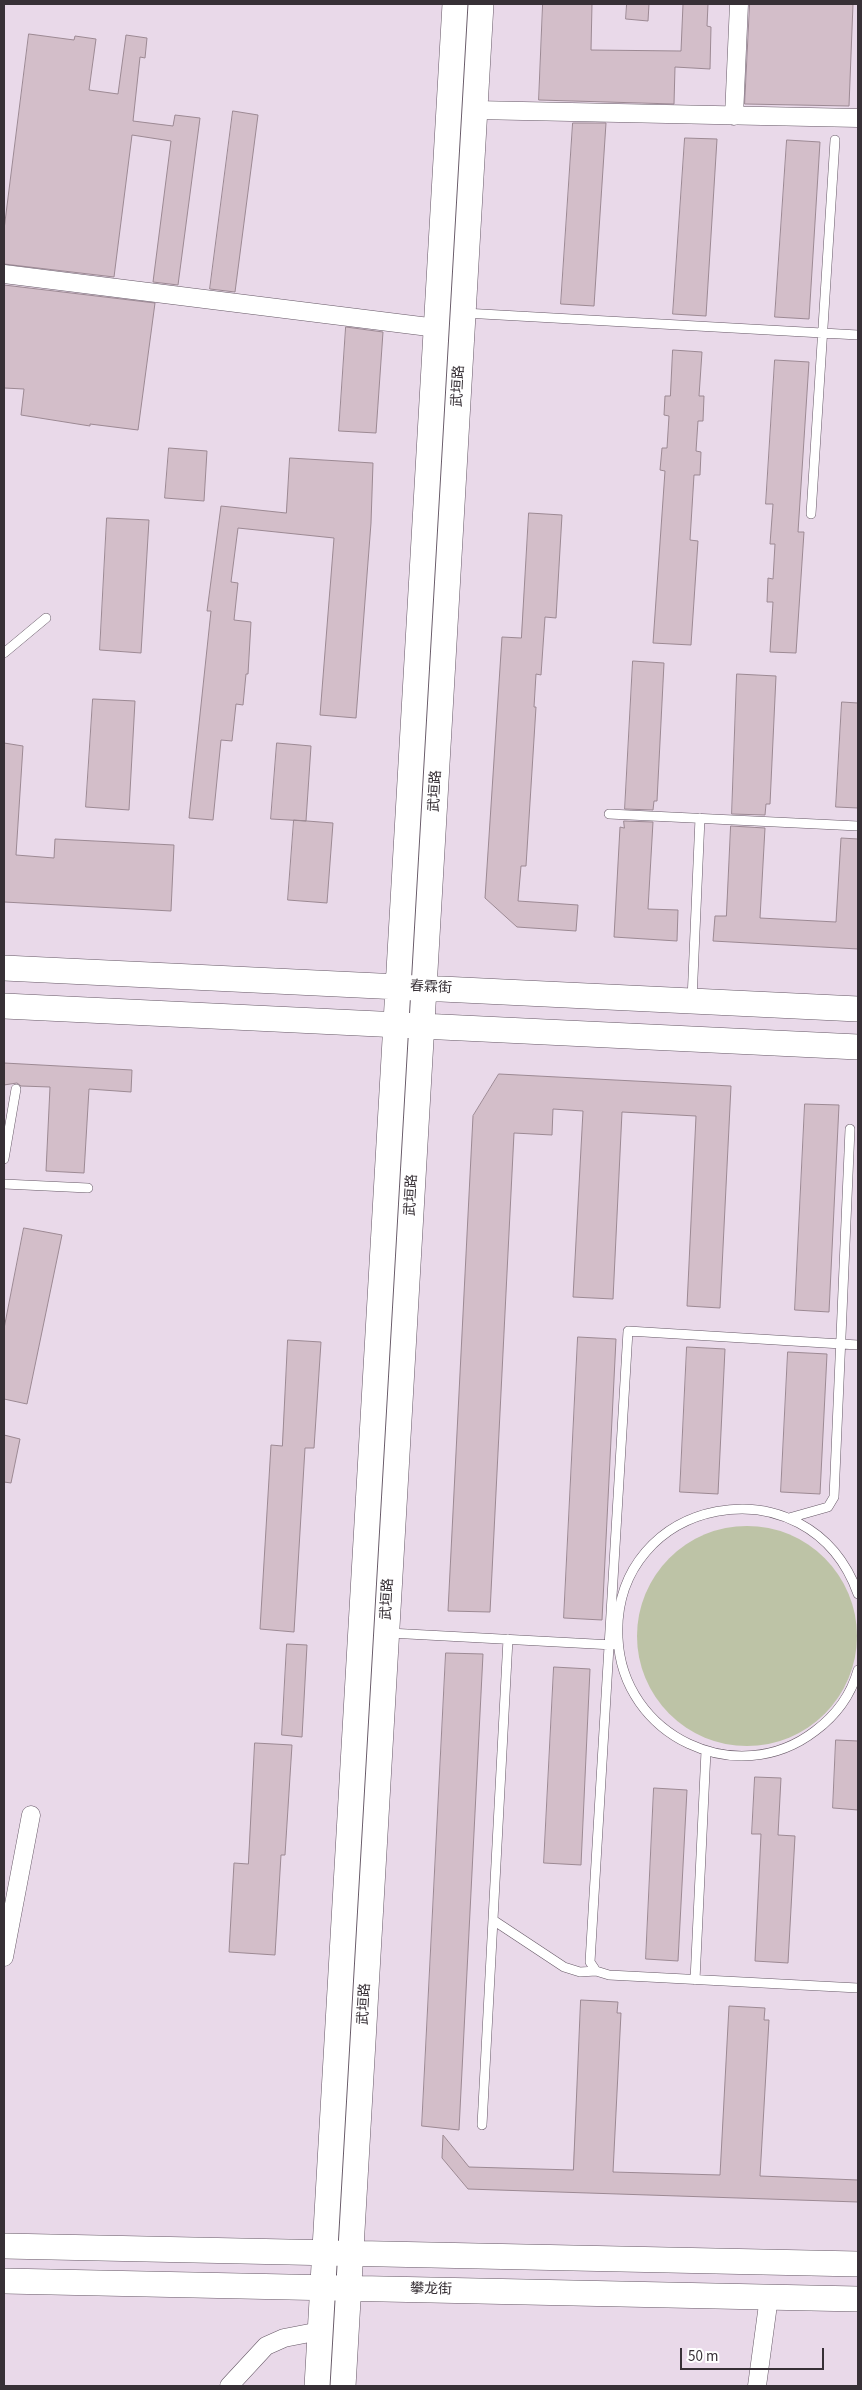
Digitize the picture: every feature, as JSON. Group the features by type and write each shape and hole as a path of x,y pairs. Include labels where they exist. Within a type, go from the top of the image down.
{"main road":[{"name":"武垣路","path":"317,2386 455,4"},
{"name":"武垣路","path":"343,2386 481,4"},
{"name":"春霖街","path":"4,968 858,1009"},
{"path":"4,1006 858,1047"},
{"path":"4,2246 858,2264"},
{"name":"攀龙街","path":"4,2281 858,2299"}],"street":[{"path":"734,116 739,4"},
{"path":"475,110 858,118"},
{"path":"4,274 436,328"},
{"path":"4,1957 31,1816"},
{"path":"757,2386 769,2297"},
{"path":"229,2386 266,2346 284,2338 320,2331"}],"lane":[{"path":"811,514 835,140"},
{"path":"463,313 858,336"},
{"path":"4,653 46,618"},
{"path":"610,814 858,826"},
{"path":"692,1001 700,818"},
{"path":"4,1159 16,1089"},
{"path":"789,1518 828,1507 834,1497 850,1129"},
{"path":"4,1184 88,1188"},
{"path":"596,1971 590,1962 614,1645 628,1331 858,1345"},
{"path":"858,1594 844,1563 817,1534 789,1518 768,1511 732,1508 697,1516 666,1534 639,1562 629,1580 618,1618 614,1645 626,1677 646,1711 676,1737 706,1751 732,1756 751,1756 789,1746 807,1737 837,1711 848,1695 858,1670"},
{"path":"386,1632 614,1645"},
{"path":"482,2125 508,1639"},
{"path":"695,1980 706,1751"},
{"path":"493,1920 564,1967 580,1972 596,1971 608,1975 858,1988"}],"green space":[{"path":"736,1526 758,1526 789,1534 808,1544 825,1558 839,1575 849,1594 855,1614 857,1636 855,1658 849,1678 839,1697 825,1714 808,1728 779,1742 758,1746 736,1746 715,1742 695,1733 677,1721 662,1706 650,1688 641,1668 637,1647 637,1625 641,1604 650,1584 662,1566 677,1551 695,1539 715,1530"}],"building":[{"path":"543,4 592,4 591,50 681,51 683,4 708,4 707,26 711,27 710,69 675,67 674,104 539,100"},
{"path":"627,4 649,4 648,21 626,19"},
{"path":"750,4 853,4 849,106 745,104"},
{"path":"29,34 74,40 75,36 96,39 89,90 118,94 126,35 147,38 145,58 140,57 133,121 173,126 175,115 200,118 178,285 153,282 171,141 132,135 114,277 4,264 4,230"},
{"path":"233,111 258,115 235,292 210,289"},
{"path":"573,123 606,123 594,306 561,304"},
{"path":"685,138 717,139 706,316 673,314"},
{"path":"787,140 820,142 809,319 775,317"},
{"path":"4,285 155,303 138,430 90,424 90,426 21,415 24,389 4,388"},
{"path":"346,327 383,332 376,433 339,431"},
{"path":"673,350 702,352 699,396 704,396 703,421 698,421 696,451 701,452 700,475 694,475 690,540 698,541 691,645 653,643 665,471 660,470 662,448 667,448 669,416 664,415 665,396 670,396"},
{"path":"775,360 809,362 798,532 804,532 796,653 770,652 773,602 767,602 768,578 773,579 775,544 770,544 773,504 766,504"},
{"path":"169,448 207,451 204,501 165,498"},
{"path":"290,458 373,463 371,523 356,718 320,715 334,538 238,528 231,582 238,583 234,620 251,622 248,674 246,674 243,705 236,704 232,741 221,740 213,820 189,818 211,611 207,611 221,506 286,513"},
{"path":"529,513 562,515 556,618 545,617 541,675 536,674 534,707 536,707 526,866 521,866 518,901 578,905 576,931 517,927 485,898 502,637 521,638"},
{"path":"107,518 149,520 141,653 100,650"},
{"path":"633,661 664,663 657,801 654,801 653,810 625,809"},
{"path":"737,674 776,676 770,804 766,804 765,815 732,814"},
{"path":"93,699 135,701 129,810 86,807"},
{"path":"842,702 858,703 858,808 836,807"},
{"path":"4,743 23,746 16,855 54,858 55,839 174,845 171,911 4,902"},
{"path":"277,743 311,746 306,821 271,819"},
{"path":"294,820 333,823 327,903 288,900"},
{"path":"624,821 653,822 648,909 678,910 677,941 614,937 620,827 624,828"},
{"path":"731,826 765,828 760,918 836,922 841,838 858,839 858,949 713,941 715,916 726,916"},
{"path":"4,1063 132,1070 131,1092 89,1089 84,1173 46,1171 50,1087 21,1086 17,1083 4,1085"},
{"path":"499,1074 731,1086 720,1308 687,1306 696,1116 622,1112 613,1299 573,1297 583,1111 553,1109 552,1135 514,1133 490,1612 448,1611 473,1116"},
{"path":"805,1104 839,1105 829,1312 795,1310"},
{"path":"24,1228 62,1235 27,1404 4,1399 4,1329"},
{"path":"578,1337 616,1339 602,1620 564,1618"},
{"path":"288,1340 321,1342 314,1448 305,1448 294,1632 260,1629 271,1445 282,1446"},
{"path":"687,1347 725,1349 718,1494 680,1492"},
{"path":"788,1352 827,1354 820,1494 781,1492"},
{"path":"4,1435 20,1439 11,1483 4,1482"},
{"path":"287,1644 307,1645 302,1737 282,1735"},
{"path":"446,1653 483,1654 459,2130 422,2126"},
{"path":"554,1667 590,1669 581,1865 544,1863"},
{"path":"836,1740 858,1741 858,1810 833,1808"},
{"path":"255,1743 292,1745 285,1855 281,1855 275,1955 229,1952 234,1863 248,1864"},
{"path":"755,1777 781,1778 778,1835 795,1836 788,1963 755,1961 761,1834 752,1834"},
{"path":"654,1788 687,1790 678,1961 646,1959"},
{"path":"581,2000 618,2002 617,2013 621,2013 613,2172 720,2175 729,2006 765,2008 764,2020 769,2020 760,2176 858,2180 858,2202 468,2189 442,2158 443,2135 469,2167 573,2170"}]}
